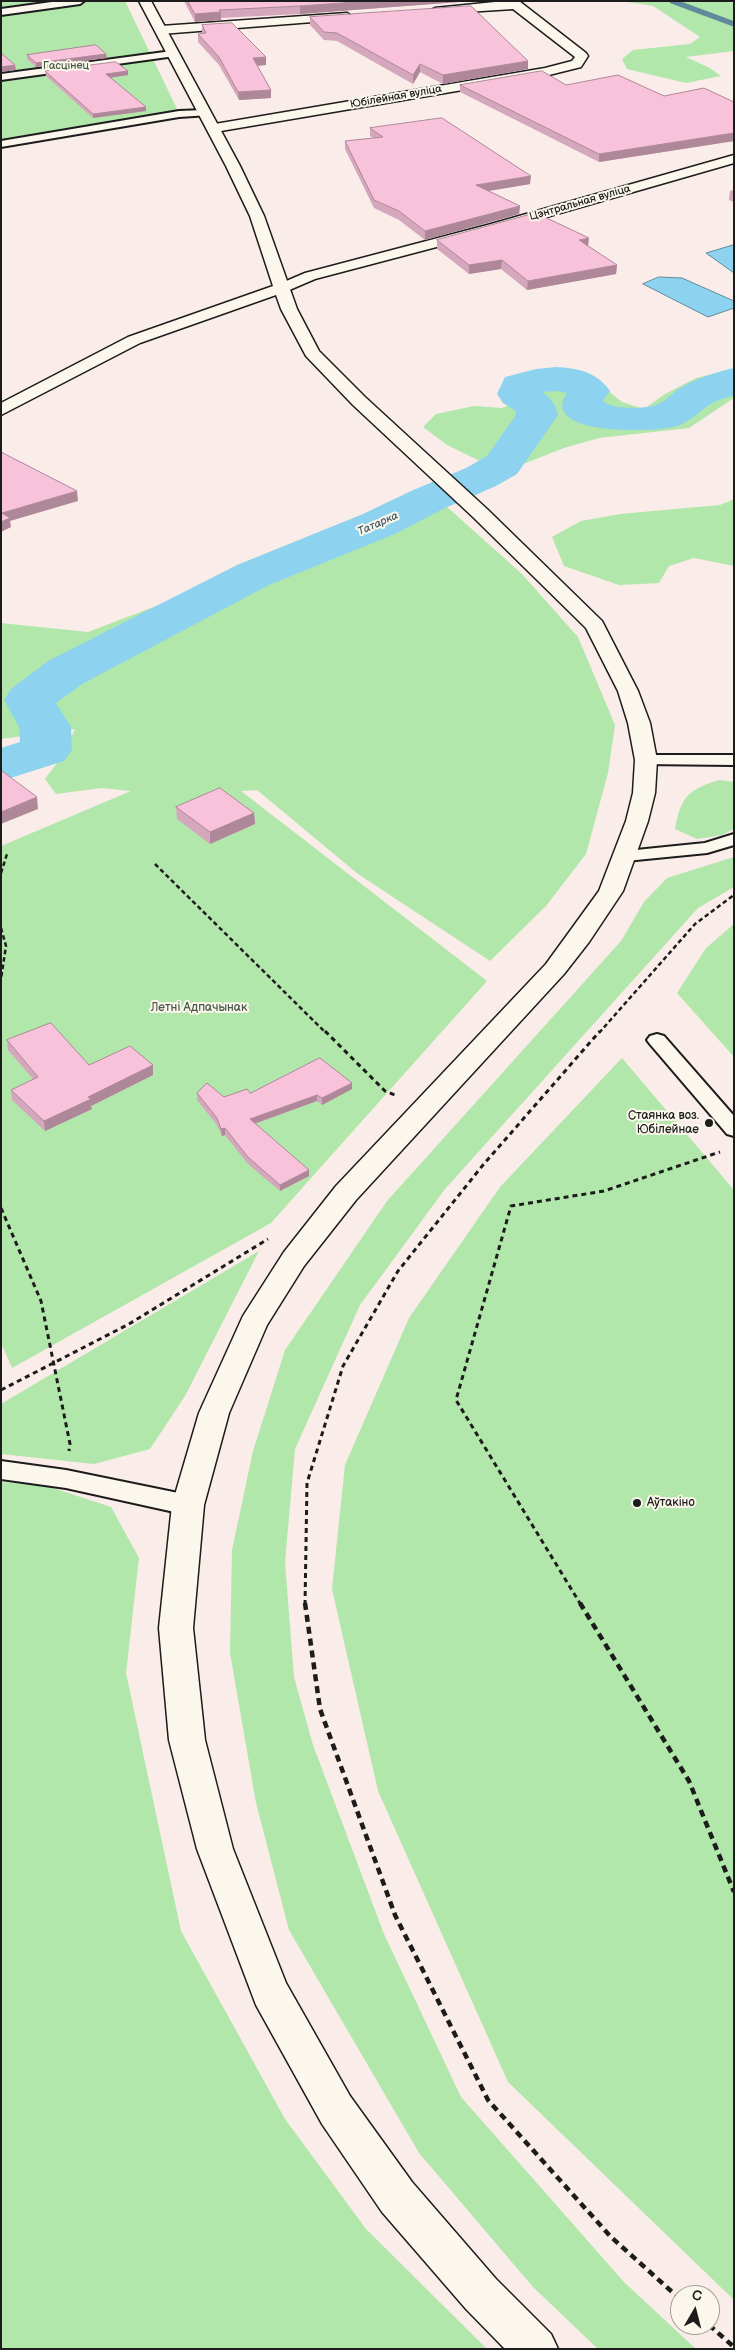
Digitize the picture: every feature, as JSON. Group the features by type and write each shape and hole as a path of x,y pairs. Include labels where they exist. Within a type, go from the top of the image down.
{"street":[{"path":"145,1 172,54 214,128 257,216 289,309 312,353 359,401 428,467 480,513 595,625 631,699 639,723 646,760 644,793 626,856 611,891 580,937 555,970 346,1193 294,1259 253,1323 214,1412 188,1505 176,1628 187,1740 215,1849 270,1992 336,2110 397,2197 481,2294 536,2349"},
{"path":"426,11 513,3"},
{"name":"Юбілейная вуліца","path":"214,128 535,74 577,64 582,56 513,3"},
{"path":"161,30 358,16"},
{"name":"Цэнтральная вуліца","path":"1,410 134,340 282,288 310,276 496,227 734,159"}],"lane":[{"path":"1,12 80,1"},
{"path":"1,77 172,54"},
{"path":"1,144 179,114 205,113"},
{"path":"646,760 734,760"},
{"path":"626,856 707,848 734,840"},
{"path":"657,1040 734,1129"},
{"path":"1,1470 66,1479 188,1505"}],"path":[{"path":"1,873 6,854"},
{"path":"155,864 385,1091 426,1108"},
{"path":"670,2289 612,2237 488,2100 395,1915 320,1709 305,1603 307,1483 344,1366 398,1271 483,1166 689,931 734,895"},
{"path":"1,928 6,946 1,979"},
{"path":"724,1150 604,1191 511,1206 456,1400 689,1781 734,1892"},
{"path":"1,1208 41,1301 70,1444 66,1479"},
{"path":"1,1390 129,1324 272,1236"},
{"path":"720,2335 734,2347"}],"green space":[{"name":"Гасцінец","path":"1,1 125,1 179,113 1,141"},
{"path":"621,1 721,1 734,3 734,51 686,57 710,68 721,76 686,83 627,69 622,59 633,50 690,44 700,37 653,6"},
{"path":"734,369 734,398 689,428 599,438 564,448 526,463 482,462 447,445 423,427 436,414 474,406 502,408 544,390 595,380 622,402 644,409 665,394 696,378"},
{"path":"734,499 734,566 694,558 669,566 659,583 619,585 564,566 552,537 581,521 620,514 720,505"},
{"name":"Летні Адпачынак","path":"446,506 522,574 578,637 615,725 608,773 586,854 546,906 490,961 358,874 257,790 241,791 487,981 271,1223 12,1368 1,1343 1,846 131,791 101,788 56,794 45,779 63,755 75,729 1,739 1,623 88,632 286,554 284,573"},
{"path":"719,780 734,782 734,829 722,835 697,839 675,829 680,809 688,796 700,787"},
{"path":"734,857 734,887 698,908 445,1189 360,1305 295,1449 285,1562 294,1677 313,1745 384,1934 461,2097 624,2282 670,2325 670,2335 681,2335 696,2349 598,2349 533,2287 419,2153 289,1930 256,1803 230,1653 232,1550 253,1451 285,1350 387,1201 621,941 644,902 667,878"},
{"path":"734,924 734,1057 677,993 706,948"},
{"path":"622,1058 734,1190 734,2300 508,2082 378,1791 332,1589 345,1465 409,1318 500,1187"},
{"path":"259,1251 185,1396 150,1449 94,1464 1,1454 1,1404"},
{"path":"1,1482 44,1485 111,1507 139,1558 126,1673 181,1931 285,2119 366,2229 487,2349 1,2349"}],"water":[{"path":"733,245 734,273 706,253"},
{"path":"659,277 682,278 734,301 734,308 708,317 643,284"}],"building":[{"path":"188,1 369,1 219,10 221,12 195,14"},
{"path":"471,6 528,61 443,75 420,64 413,75 337,33 324,32 310,17"},
{"path":"232,23 266,57 253,58 271,90 238,92 219,57 198,34 206,33 202,25"},
{"path":"96,45 106,54 36,63 27,55"},
{"path":"1,53 15,65 1,67"},
{"path":"116,62 128,71 106,74 146,107 93,114 45,71"},
{"path":"542,71 566,85 618,75 664,96 704,88 734,102 734,133 599,154 460,85"},
{"path":"442,118 531,176 476,185 520,206 425,231 399,211 374,200 345,141 383,137 370,128"},
{"path":"536,213 589,238 579,240 617,265 528,281 502,260 469,265 437,240"},
{"path":"1,452 77,491 2,513 10,518 1,522"},
{"path":"2,771 37,797 1,812"},
{"path":"220,788 254,813 210,832 176,807"},
{"path":"51,1023 89,1065 130,1046 153,1065 88,1097 91,1099 44,1121 11,1090 38,1077 7,1040"},
{"path":"320,1058 352,1083 322,1098 317,1095 250,1119 309,1170 280,1185 248,1157 225,1128 221,1129 217,1118 197,1093 207,1083 224,1097 247,1089 250,1093"}],"waterway":[{"path":"672,1 734,24"},
{"name":"Татарка","path":"1,765 46,750 45,727 29,700 66,672 253,575 379,524 427,500 481,477 502,465 537,415 535,406 517,394 519,386 546,379 575,381 590,391 583,399 583,407 596,415 623,419 647,419 664,417 681,408 695,396 734,380"}],"place":[{"name":"Стаянка воз. Юбілейнае","path":"709,1123"},
{"name":"Аўтакіно","path":"637,1503"}]}
